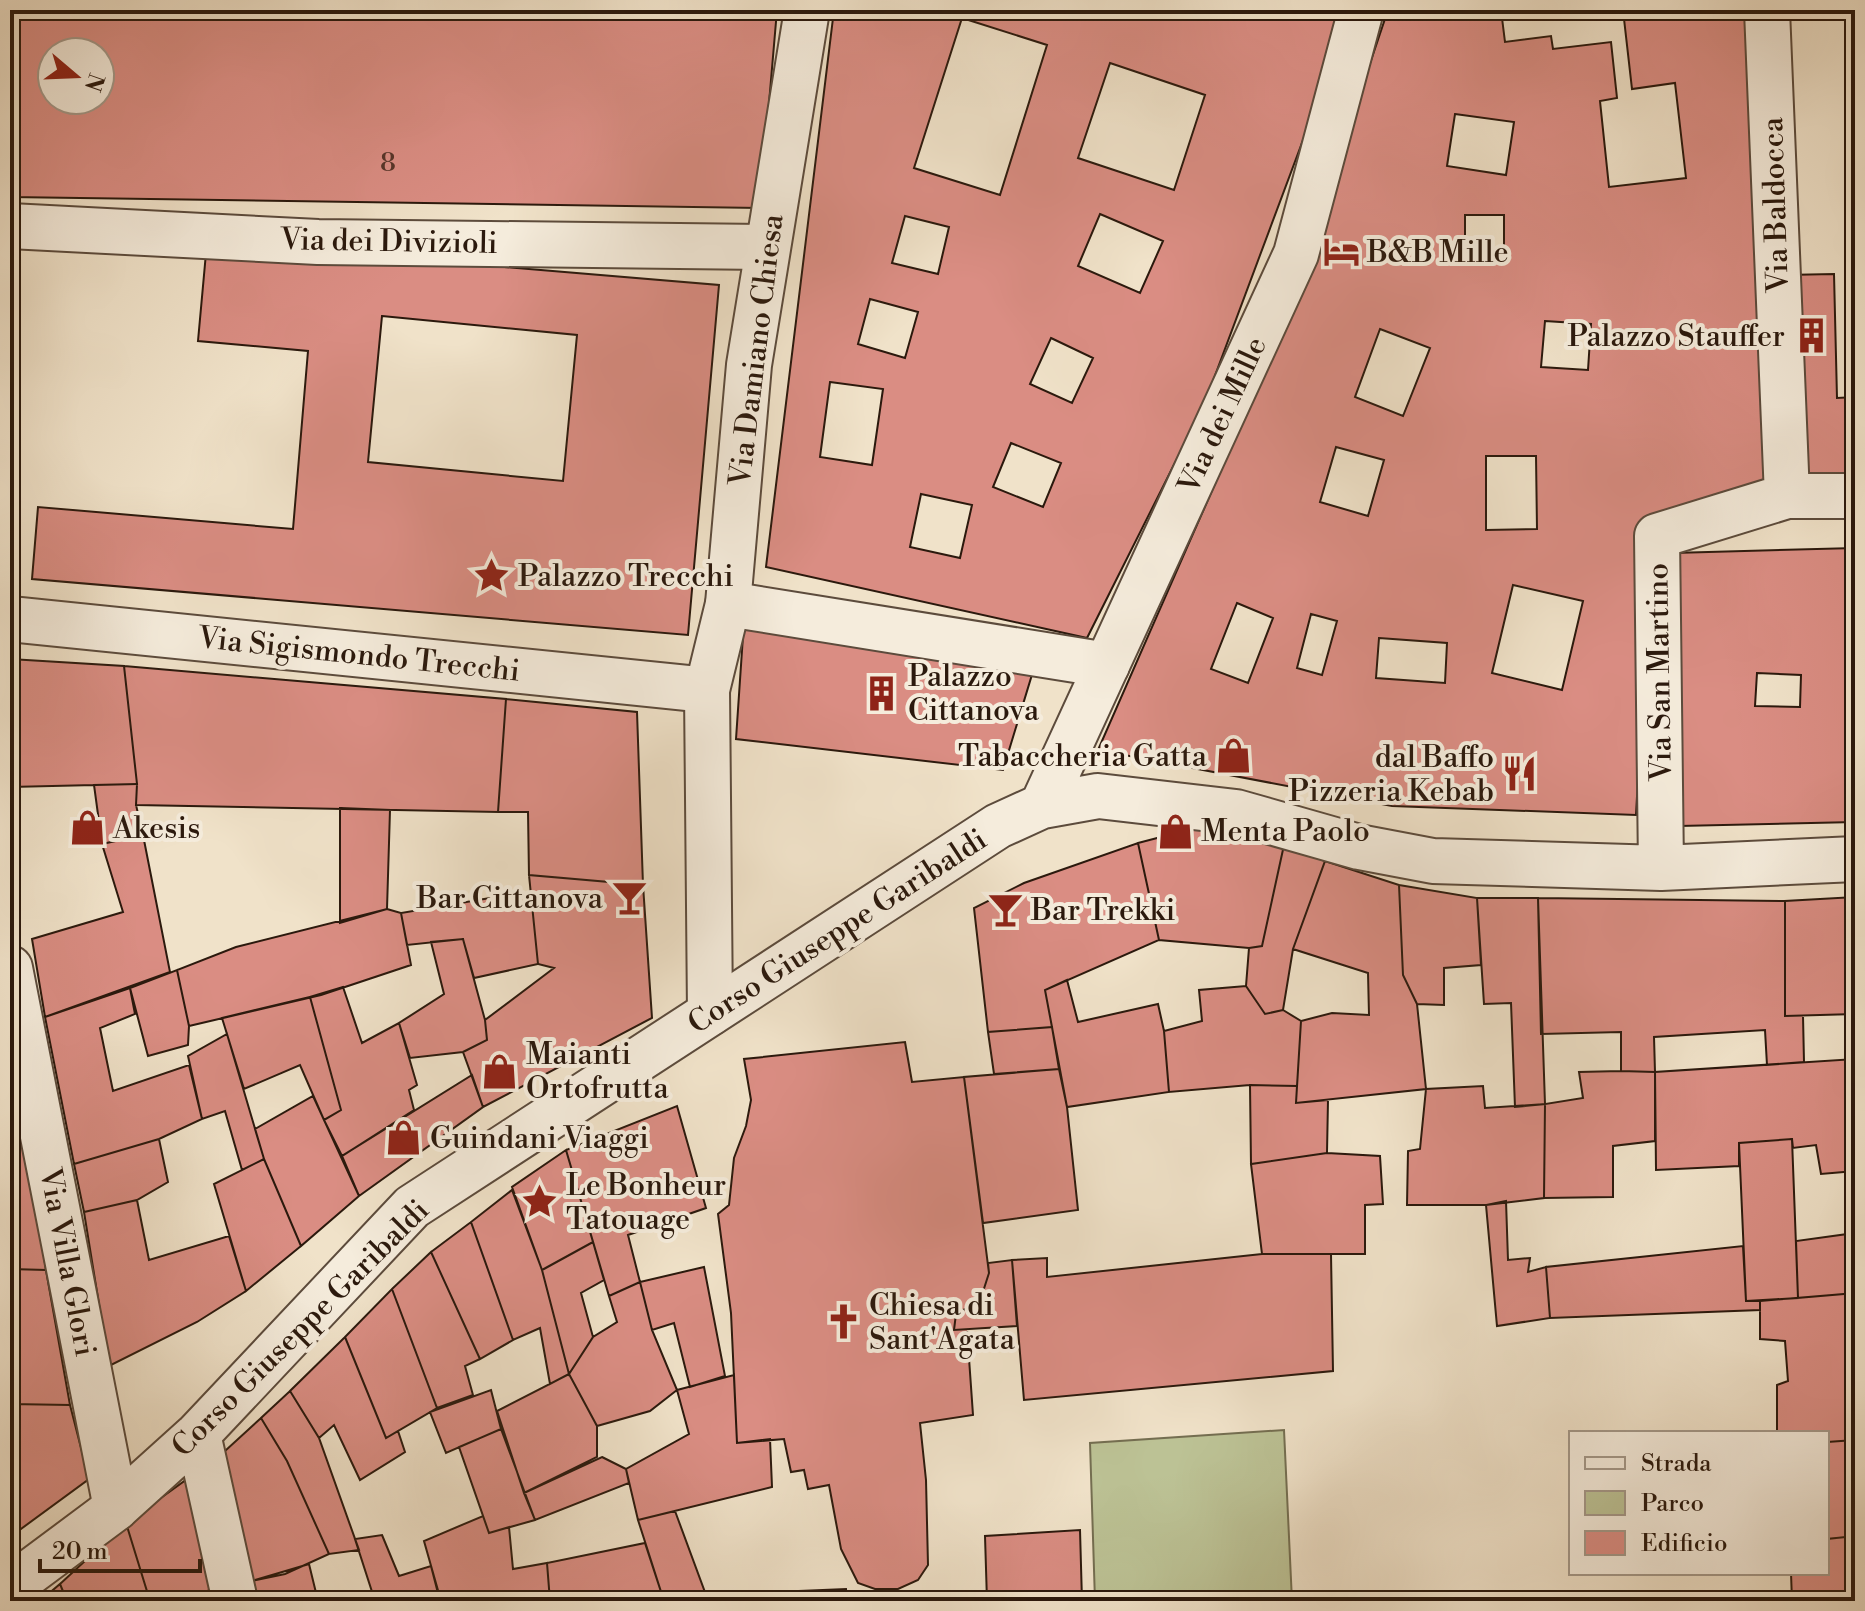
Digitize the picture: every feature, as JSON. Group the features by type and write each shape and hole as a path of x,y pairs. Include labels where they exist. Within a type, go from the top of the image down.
{"street":[{"name":"Via Damiano Chiesa","path":"710,1013 707,690 728,604 749,365 807,10"},
{"name":"Via dei Mille","path":"1042,806 1296,254 1361,10"},
{"name":"Via Baldocca","path":"1767,10 1787,496"},
{"name":"Via dei Divizioli","path":"10,226 318,242 768,247"},
{"name":"Via San Martino","path":"1661,868 1657,536 1787,496 1855,496"},
{"path":"728,604 1107,665"},
{"name":"Via Sigismondo Trecchi","path":"10,619 707,690"},
{"name":"Corso Giuseppe Garibaldi","path":"10,1587 116,1508 198,1434 412,1207 998,826 1042,806 1098,796 1167,802 1236,812 1359,847 1433,861 1661,868 1855,859"},
{"name":"Via Villa Glori","path":"10,968 116,1508"},
{"path":"198,1434 235,1601"}],"green space":[{"path":"1284,1430 1292,1601 1095,1601 1090,1443"}],"building":[{"path":"10,10 777,10 760,208 10,197"},
{"path":"834,10 1190,10 1229,16 1230,10 1343,10 1327,76 1204,405 1087,638 766,567","holes":["962,18 1047,45 1000,195 914,168","1110,63 1205,95 1174,190 1078,158","1100,214 1163,241 1140,293 1078,266","905,216 949,227 938,274 892,263","870,299 918,312 905,358 858,344","1051,338 1093,358 1072,403 1030,384","830,382 883,389 872,465 820,457","1011,443 1061,463 1043,507 993,487","921,494 972,505 960,558 910,547"]},
{"path":"1388,10 1501,10 1505,42 1551,36 1553,49 1611,42 1617,98 1600,101 1609,187 1686,178 1675,83 1632,89 1623,10 1748,10 1779,498 1652,521 1636,815 1392,806 1098,750 1272,354","holes":["1455,114 1514,122 1506,175 1447,166","1465,215 1504,215 1504,248 1465,248","1545,321 1591,324 1588,370 1541,367","1380,329 1430,348 1403,416 1355,397","1336,447 1384,460 1368,516 1320,502","1486,456 1536,456 1537,529 1486,530","1513,585 1583,601 1562,690 1492,673","1237,603 1273,618 1248,683 1211,669","1311,614 1337,621 1322,675 1297,668","1379,638 1447,643 1445,683 1376,678"]},
{"path":"207,242 719,285 688,635 32,579 38,507 293,529 308,351 198,341","holes":["382,316 577,335 563,481 368,462"]},
{"name":"Palazzo Stauffer","path":"1834,274 1837,398 1855,397 1855,484 1792,487 1785,275"},
{"path":"1855,548 1855,822 1679,826 1673,553","holes":["1757,673 1801,675 1800,707 1755,706"]},
{"name":"Palazzo Cittanova","path":"744,621 1034,668 1003,770 736,739"},
{"path":"10,659 124,666 137,784 10,787"},
{"path":"124,666 506,699 498,812 136,805 137,784"},
{"path":"506,699 637,712 643,885 529,875 528,812 498,812"},
{"path":"137,784 136,805 143,835 102,844 94,785"},
{"path":"10,787 18,843 10,844"},
{"path":"340,808 390,810 387,909 340,923"},
{"path":"1203,826 1284,845 1262,946 1249,948 1159,940 1138,843"},
{"path":"143,835 170,972 45,1017 32,939 123,912 102,844"},
{"path":"1138,843 1159,940 1045,990 1052,1027 988,1032 974,908 1024,883"},
{"path":"1284,845 1325,861 1293,949 1283,1010 1265,1014 1246,986 1249,948 1262,946"},
{"path":"1325,861 1399,885 1403,975 1417,1004 1426,1089 1296,1103 1301,1021 1332,1013 1369,1015 1368,973 1293,949"},
{"path":"529,875 643,885 652,1018 483,1107 463,1052 487,1040 485,1020 554,968 538,964"},
{"path":"1399,885 1477,898 1481,965 1444,968 1444,1005 1417,1004 1403,975"},
{"path":"531,895 538,964 474,978 463,939 407,945 401,913 490,898"},
{"path":"1855,897 1855,1014 1785,1016 1785,901"},
{"path":"1477,898 1538,898 1545,1104 1515,1107 1511,1003 1484,1004"},
{"path":"1538,898 1785,901 1785,1016 1803,1016 1804,1062 1767,1065 1765,1030 1654,1037 1655,1072 1621,1071 1621,1032 1541,1034"},
{"path":"387,909 401,913 411,965 321,995 189,1026 177,970 236,947"},
{"path":"463,939 485,1020 487,1040 463,1052 410,1058 399,1023 444,994 431,942"},
{"path":"177,970 189,1026 188,1045 148,1056 130,988"},
{"path":"1067,980 1078,1022 1158,1004 1164,1031 1169,1092 1067,1107 1045,990"},
{"path":"1246,986 1265,1014 1283,1010 1301,1021 1297,1086 1250,1085 1169,1092 1164,1031 1202,1021 1199,990"},
{"path":"343,987 362,1043 399,1023 417,1085 409,1090 414,1110 342,1156 324,1120 341,1110 310,997"},
{"path":"130,988 135,1014 100,1028 113,1091 189,1065 202,1119 159,1139 74,1164 45,1017"},
{"path":"310,997 341,1110 324,1120 300,1065 244,1089 222,1018"},
{"path":"1052,1027 1059,1069 994,1074 988,1032"},
{"path":"227,1034 264,1159 242,1170 225,1111 202,1119 188,1056"},
{"name":"Chiesa di Sant'Agata","path":"905,1042 912,1082 964,1077 989,1273 980,1301 956,1314 954,1330 967,1330 973,1415 920,1423 926,1480 928,1565 918,1580 898,1589 875,1589 858,1583 841,1549 829,1485 808,1489 804,1470 791,1472 784,1439 737,1443 731,1313 718,1214 729,1205 734,1158 746,1126 751,1100 744,1059"},
{"path":"1855,1059 1855,1171 1821,1174 1816,1145 1793,1148 1792,1139 1739,1143 1739,1166 1656,1170 1655,1072"},
{"path":"1059,1069 1067,1107 1078,1210 983,1223 964,1077"},
{"path":"1579,1072 1655,1072 1655,1141 1613,1146 1613,1197 1544,1198 1545,1104 1583,1098"},
{"path":"472,1075 483,1107 359,1196 342,1156"},
{"path":"1250,1085 1297,1086 1296,1103 1328,1100 1327,1153 1251,1164"},
{"path":"1483,1086 1485,1108 1545,1104 1544,1198 1486,1205 1407,1205 1408,1151 1420,1149 1426,1089"},
{"path":"313,1096 359,1196 301,1246 264,1159 255,1129"},
{"path":"677,1106 706,1208 628,1235 640,1282 609,1296 566,1150"},
{"path":"10,1136 26,1136 46,1270 10,1269"},
{"path":"159,1139 168,1182 137,1200 84,1212 74,1164"},
{"path":"1792,1139 1798,1298 1746,1301 1739,1143"},
{"path":"566,1150 593,1242 542,1270 512,1187"},
{"path":"1327,1153 1380,1156 1383,1204 1365,1205 1365,1254 1262,1254 1251,1164"},
{"path":"264,1159 301,1246 246,1291 214,1184"},
{"path":"512,1190 542,1270 569,1374 550,1384 540,1328 513,1340 471,1222"},
{"path":"137,1200 149,1260 229,1236 246,1291 197,1322 109,1366 84,1212"},
{"path":"1506,1201 1508,1260 1530,1258 1528,1272 1546,1267 1550,1318 1497,1326 1486,1205"},
{"path":"471,1222 513,1340 480,1359 431,1252"},
{"path":"1855,1233 1855,1293 1798,1298 1796,1241"},
{"path":"593,1242 604,1280 581,1293 593,1337 569,1374 542,1270"},
{"path":"1743,1246 1746,1301 1760,1301 1760,1310 1550,1318 1546,1267"},
{"path":"431,1252 480,1359 465,1366 473,1395 437,1408 392,1289"},
{"path":"1262,1254 1331,1254 1333,1371 1024,1400 1012,1260 1047,1258 1047,1277"},
{"path":"1012,1260 1017,1326 954,1330 956,1314 980,1301 989,1273 988,1263"},
{"path":"704,1267 725,1376 690,1387 674,1323 652,1330 640,1282"},
{"path":"10,1269 46,1270 70,1405 10,1404"},
{"path":"640,1282 652,1330 677,1390 650,1411 597,1426 569,1374 593,1337 617,1322 609,1296"},
{"path":"392,1289 437,1408 386,1438 345,1337"},
{"path":"1855,1293 1855,1440 1829,1442 1829,1431 1777,1431 1777,1385 1788,1381 1785,1341 1760,1339 1760,1301"},
{"path":"345,1337 386,1438 398,1431 405,1452 360,1480 334,1425 319,1438 290,1391"},
{"path":"569,1374 597,1426 597,1457 524,1493 497,1411"},
{"path":"734,1375 737,1443 770,1439 772,1487 638,1520 626,1469 689,1434 677,1390"},
{"path":"491,1390 501,1429 446,1453 430,1412"},
{"path":"290,1391 319,1438 359,1550 329,1554 287,1461 261,1418"},
{"path":"10,1404 70,1405 89,1479 10,1537"},
{"path":"261,1418 287,1461 329,1554 285,1574 252,1581 214,1461"},
{"path":"501,1429 535,1520 489,1533 459,1447"},
{"path":"1855,1440 1855,1536 1829,1539 1829,1442"},
{"path":"602,1457 626,1469 629,1483 535,1520 524,1493"},
{"path":"197,1472 224,1583 187,1601 150,1601 126,1523"},
{"path":"675,1511 706,1595 664,1601 638,1520"},
{"path":"483,1516 489,1533 509,1527 513,1569 547,1563 550,1601 441,1601 424,1541"},
{"path":"126,1523 150,1601 67,1601 60,1584"},
{"path":"1080,1530 1082,1601 987,1601 985,1536"},
{"path":"382,1535 399,1576 431,1566 440,1601 375,1601 355,1539"},
{"path":"1855,1536 1855,1601 1792,1601 1791,1575 1829,1575 1829,1539"},
{"path":"645,1543 664,1601 550,1601 547,1563"},
{"path":"309,1564 318,1601 254,1601 252,1581"},
{"path":"224,1583 231,1601 187,1601"},
{"path":"60,1584 67,1601 40,1601"},
{"path":"846,1589 847,1601 706,1601 706,1595"}],"place":[{"name":"B&B Mille","path":"1341,252"},
{"name":"Palazzo Stauffer","path":"1811,336"},
{"name":"Palazzo Trecchi","path":"492,576"},
{"name":"Palazzo Cittanova","path":"882,693"},
{"name":"Tabaccheria Gatta","path":"1233,756"},
{"name":"dal Baffo Pizzeria Kebab","path":"1520,774"},
{"name":"Akesis","path":"87,828"},
{"name":"Menta Paolo","path":"1175,831"},
{"name":"Bar Cittanova","path":"629,898"},
{"name":"Bar Trekki","path":"1005,910"},
{"name":"Maianti Ortofrutta","path":"500,1071"},
{"name":"Guindani Viaggi","path":"404,1138"},
{"name":"Le Bonheur Tatouage","path":"540,1202"},
{"name":"Chiesa di Sant'Agata","path":"843,1322"}]}
